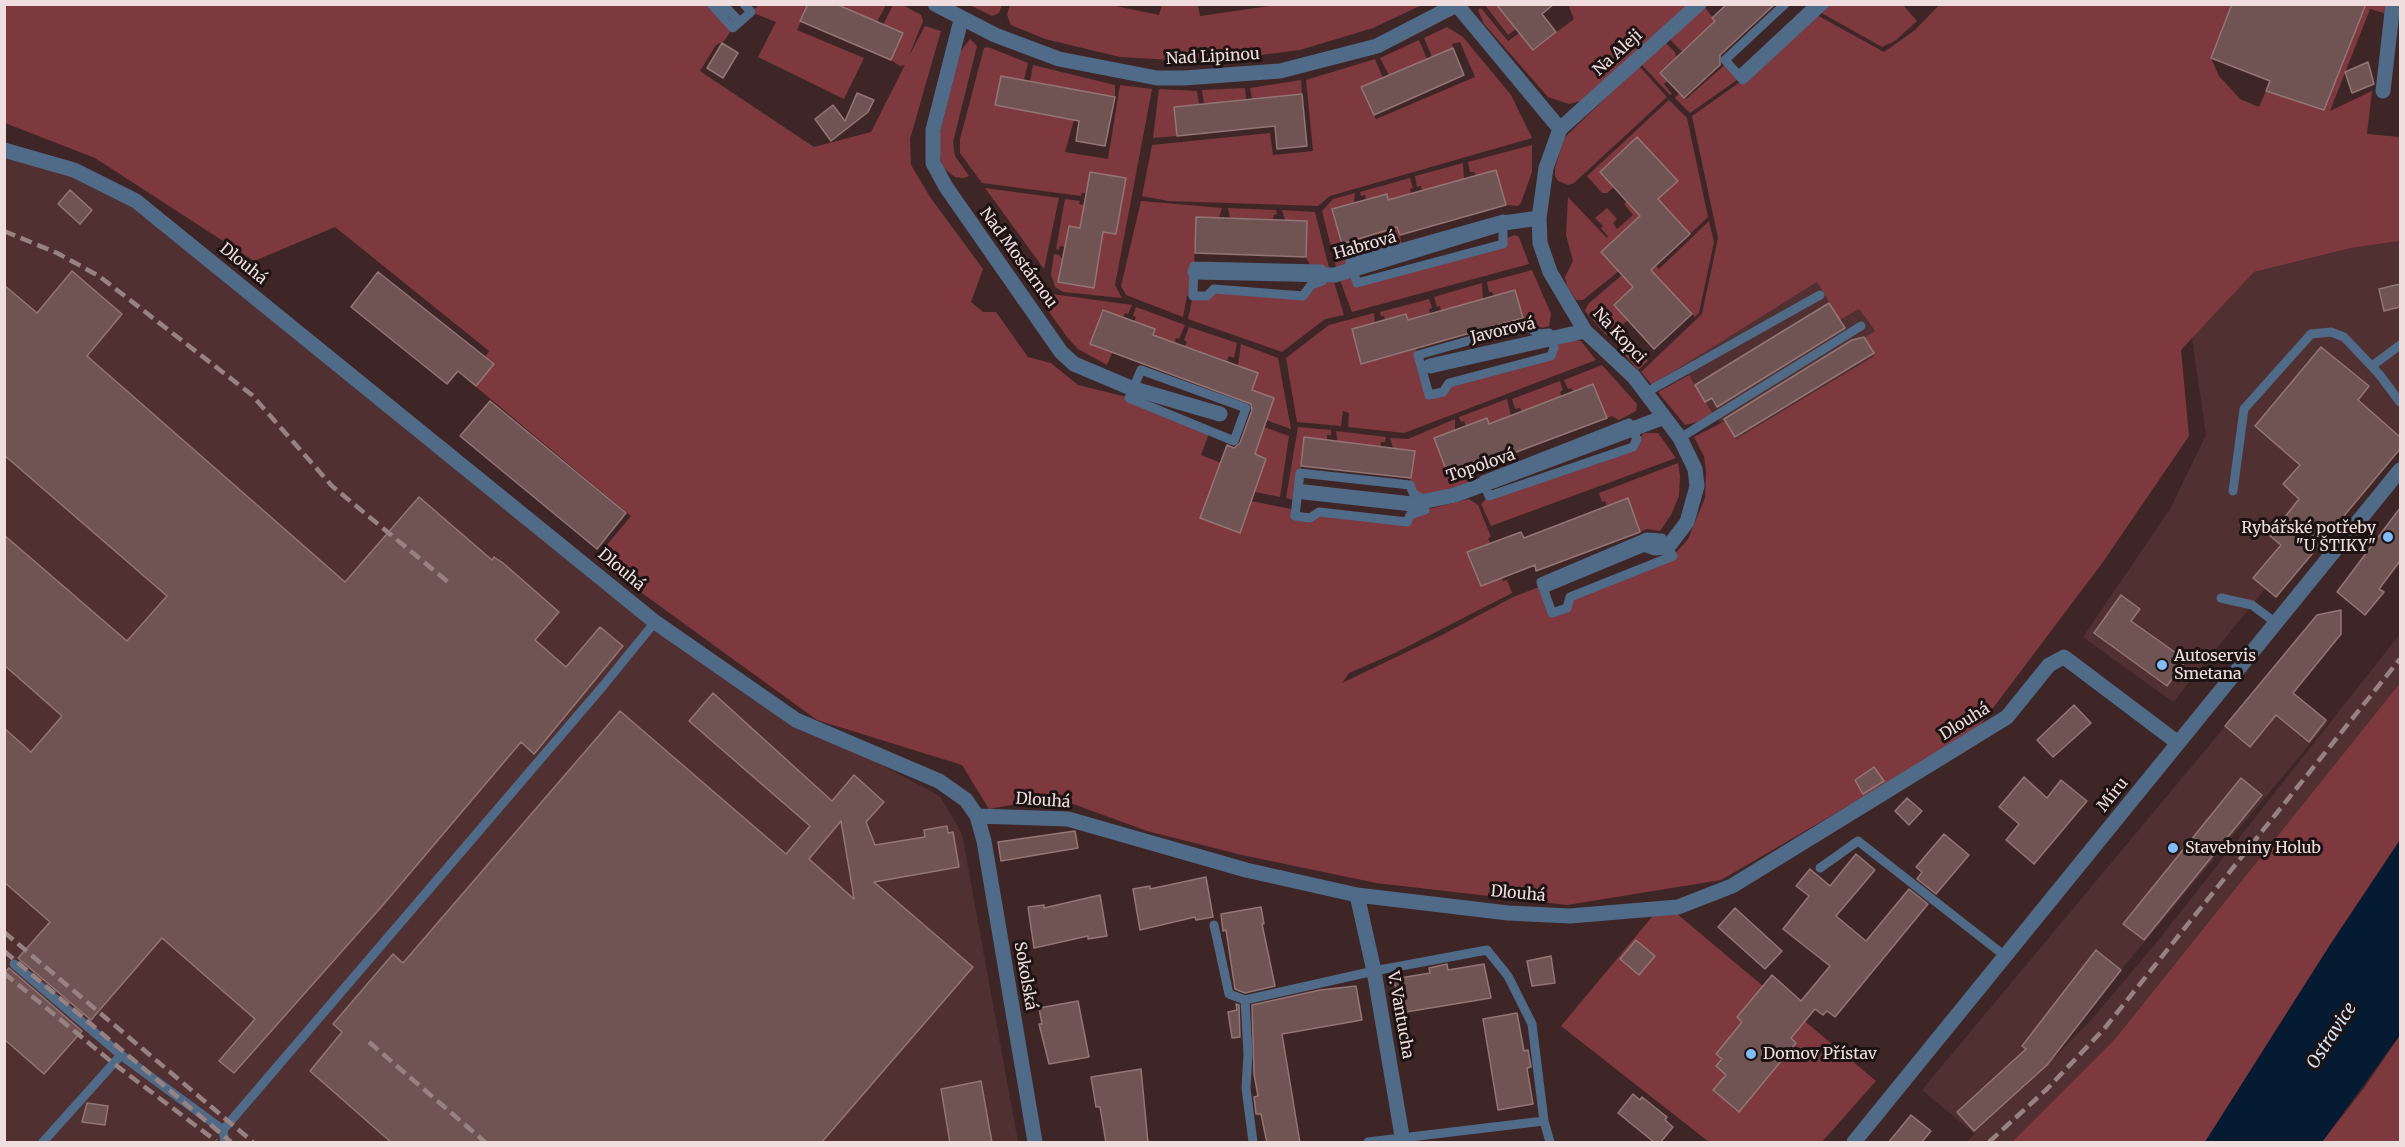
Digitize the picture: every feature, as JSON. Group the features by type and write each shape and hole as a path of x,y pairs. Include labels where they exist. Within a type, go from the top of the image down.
{"street":[{"name":"Nad Lipinou","path":"935,4 961,20 1059,59 1157,78 1280,71 1377,46 1457,5"},
{"name":"Na Aleji","path":"1560,129 1699,4"},
{"path":"2383,91 2392,4"},
{"path":"1457,5 1560,129"},
{"name":"Nad Mostárnou","path":"961,20 933,130 933,163 946,188 1061,352 1074,364 1133,388 1220,414"},
{"name":"Na Kopci","path":"1560,129 1546,168 1539,218 1540,243 1550,272 1586,331 1634,377 1662,418 1680,438 1695,470 1697,486 1687,522 1668,547"},
{"name":"Dlouhá","path":"4,150 74,170 136,201 655,622 796,720 939,781 966,800 977,816 1068,819 1246,870 1357,895 1508,913 1570,916 1678,907 1732,886 2007,717 2049,665 2064,657 2178,743"},
{"name":"Habrová","path":"1196,272 1335,275 1504,224 1539,218"},
{"name":"Javorová","path":"1430,366 1586,331"},
{"name":"Topolová","path":"1304,492 1412,504 1423,502 1484,484 1662,418"},
{"name":"Míru","path":"1854,1143 2400,470"},
{"path":"1545,585 1644,544 1655,548 1668,547"},
{"name":"Sokolská","path":"977,816 1035,1143"},
{"name":"V. Vantucha","path":"1357,895 1374,971 1402,1140"}],"lane":[{"path":"711,4 733,27 751,12 744,4"},
{"path":"723,4 739,21"},
{"path":"1785,4 1725,60 1743,80 1825,4"},
{"path":"1740,74 1815,4"},
{"path":"1196,272 1193,296 1207,296 1214,289 1303,296 1311,285 1322,281 1321,274"},
{"path":"1645,393 1820,295"},
{"path":"1525,325 1539,334 1549,333 1551,339 1554,348 1551,356 1449,383 1443,392 1429,395 1418,355 1525,325"},
{"path":"1680,438 1860,326"},
{"path":"2233,491 2244,408 2311,334 2331,332 2344,338 2372,366 2400,402"},
{"path":"2372,366 2400,345"},
{"path":"1141,370 1245,408 1234,441 1129,398 1133,388 1141,370"},
{"path":"1300,473 1410,485 1413,493 1423,502 1425,510 1410,515 1407,522 1319,512 1310,518 1295,516 1300,473"},
{"path":"1647,537 1662,538 1668,547 1673,555 1669,558 1569,597 1567,608 1552,613 1541,582 1647,537"},
{"path":"2221,598 2252,605 2276,623"},
{"path":"223,1130 603,686 655,622"},
{"path":"1820,868 1858,841 2005,956"},
{"path":"1214,925 1229,994 1245,1000 1374,971 1487,950 1508,976 1532,1024 1544,1121 1550,1143"},
{"path":"14,963 121,1055 223,1130 225,1143"},
{"path":"1245,1000 1248,1054 1246,1088 1253,1143"},
{"path":"43,1143 121,1055"},
{"path":"1368,1143 1544,1121"}],"shaded area":[{"path":"839,4 886,5 877,22"},
{"path":"1010,4 1111,5 1159,15 1162,5 1198,5 1200,16 1283,4 1422,5 1373,28 1300,50 1206,62 1120,57 1045,39 1011,25 1007,15"},
{"path":"4,5 711,5 733,28 724,41 716,45 700,71 814,147 871,132 905,65 900,66 891,60 903,33 883,25 893,5 903,5 921,15 923,21 909,56 925,26 941,31 910,139 911,165 930,197 983,269 971,302 983,312 996,312 1028,357 1051,363 1078,385 1135,399 1210,431 1201,455 1221,463 1200,518 1239,533 1251,501 1296,510 1295,516 1319,512 1406,522 1425,510 1469,499 1478,505 1491,537 1488,538 1490,543 1467,553 1481,585 1502,578 1503,581 1507,580 1512,593 1395,653 1349,673 1342,683 1442,635 1513,597 1542,586 1552,613 1566,608 1570,597 1673,556 1688,539 1705,498 1704,456 1694,437 1725,421 1736,439 1874,356 1864,338 1875,331 1859,309 1840,320 1817,282 1652,385 1641,372 1702,314 1718,238 1692,116 1743,80 1815,14 1884,52 1915,30 1939,5 2233,5 2211,58 2219,76 2240,99 2259,107 2266,91 2323,110 2366,5 2388,5 2387,14 2370,9 2330,111 2372,91 2367,134 2400,137 2400,241 2351,248 2254,272 2181,350 2189,436 2103,562 1975,732 1721,880 1567,905 1376,883 1242,855 1147,831 1054,797 989,809 962,765 817,720 595,559 631,516 469,381 489,351 335,227 254,261 95,158 5,123"},
{"path":"759,5 808,5 797,30 864,58 844,99 758,57 776,22 751,12"},
{"path":"970,5 1002,5 999,13 992,16"},
{"path":"1485,5 1507,5 1500,10 1516,29 1508,35"},
{"path":"1571,5 1690,5 1581,101 1569,104 1548,97 1484,24 1478,10 1481,8 1508,41 1519,33 1533,50 1574,19 1569,7"},
{"path":"1825,5 1903,5 1917,21 1895,41 1882,47 1818,11"},
{"path":"1704,6 1716,22 1684,52 1669,38"},
{"path":"1447,27 1463,37 1511,95 1532,138 1330,196 1318,206 1168,201 1142,196 1152,145 1270,133 1273,155 1313,151 1306,80 1375,59 1383,78 1362,87 1376,119 1475,77 1460,42 1452,44 1453,48 1432,57 1424,38"},
{"path":"970,39 977,46 953,142 955,156 969,176 964,178 955,177 942,167 938,141 960,52"},
{"path":"1419,40 1427,59 1389,75 1380,58"},
{"path":"1665,42 1675,52 1676,57 1660,73 1667,81 1664,84 1672,94 1670,95 1641,64"},
{"path":"988,47 1028,63 1024,80 1001,76 996,105 1074,120 1065,152 1108,159 1120,85 1152,89 1115,285 1122,298 1063,292 1055,287 1051,274 1054,254 1059,255 1062,259 1058,282 1094,288 1103,232 1116,234 1126,178 1091,172 1086,193 1082,193 1081,196 982,183 960,153 960,139 984,48"},
{"path":"1727,63 1740,78 1690,113 1675,98 1679,93 1686,99"},
{"path":"1033,65 1115,85 1115,97 1030,81"},
{"path":"1639,66 1667,97 1574,183 1568,185 1558,181 1555,168 1564,138"},
{"path":"1301,80 1302,94 1252,99 1250,88"},
{"path":"1245,88 1246,99 1204,104 1202,90"},
{"path":"1159,89 1197,91 1199,104 1174,107 1177,136 1153,138"},
{"path":"1669,100 1687,118 1708,217 1690,234 1673,216 1653,203 1677,181 1600,172 1614,187 1607,193 1602,193 1587,176"},
{"path":"1532,145 1532,172 1518,206 1506,205 1496,171 1476,176 1474,172 1470,172 1468,162"},
{"path":"4,150 136,201 564,546 796,720 940,796 962,834 1018,1142 5,1142"},
{"path":"1463,163 1464,179 1422,191 1421,186 1417,187 1415,176"},
{"path":"1410,178 1413,188 1410,189 1411,194 1388,200 1387,194 1366,200 1365,195 1361,196 1360,192"},
{"path":"985,188 1059,198 1044,269"},
{"path":"1355,193 1354,203 1332,210 1342,244 1365,237 1374,255 1336,267 1322,211 1333,199"},
{"path":"1568,197 1607,238 1601,228 1603,226 1595,218 1607,208 1617,219 1613,223 1617,229 1633,215 1624,204 1627,201 1640,216 1619,271 1583,300 1576,300 1567,286 1565,277 1573,261 1566,235"},
{"path":"1065,199 1080,201 1079,204 1084,205 1080,228 1069,226 1065,247 1060,246 1059,250 1056,249"},
{"path":"1141,201 1222,208 1219,218 1196,217 1193,296 1214,289 1303,296 1316,283 1334,282 1344,315 1325,319 1282,352 1188,319 1193,295 1187,296 1183,317 1126,295 1121,286"},
{"path":"1228,208 1276,210 1277,214 1273,219 1230,218"},
{"path":"1282,210 1315,212 1329,268 1310,265 1306,257 1307,221 1285,220"},
{"path":"1709,221 1714,242 1699,313 1695,317 1651,270 1656,266 1659,269"},
{"path":"1397,227 1403,247 1379,254 1374,239 1376,234"},
{"path":"1515,235 1519,237 1529,264 1352,312 1340,280 1349,278 1354,280 1502,244 1504,239"},
{"path":"2400,241 2400,449 2276,597 2265,589 2173,702 2083,637 2170,509 2206,435 2192,338 2254,272 2351,248"},
{"path":"1532,270 1551,314 1549,326 1542,328 1531,322 1525,324 1515,290 1494,296 1492,292 1489,292 1487,282"},
{"path":"1623,274 1638,283 1614,304 1628,320 1612,335 1606,335 1585,311 1588,304"},
{"path":"1817,282 1840,320 1859,309 1875,332 1875,355 1736,439 1726,421 1720,423 1713,414 1683,365"},
{"path":"1482,283 1483,299 1441,311 1440,306 1437,307 1434,297"},
{"path":"1045,293 1132,305 1128,314 1125,313 1123,318 1102,310 1090,344 1112,353 1107,365 1078,349 1067,337 1047,309 1044,300"},
{"path":"1429,299 1432,308 1429,309 1430,314 1408,320 1405,314 1385,320 1384,316 1381,316 1380,312"},
{"path":"1136,307 1185,325 1179,339 1176,338 1175,343 1153,335 1134,322"},
{"path":"1374,313 1375,323 1352,329 1361,364 1416,349 1429,395 1449,383 1551,356 1559,343 1572,340 1581,341 1596,360 1404,433 1348,427 1349,413 1343,411 1341,426 1297,422 1286,358 1329,325"},
{"path":"1189,327 1237,343 1234,358 1229,356 1227,361 1185,346 1187,342 1184,340"},
{"path":"1625,336 1648,361 1638,370 1618,347"},
{"path":"1241,344 1278,358 1291,429 1266,420 1274,398 1252,390 1258,373 1238,366"},
{"path":"1602,365 1637,404 1636,411 1619,420 1612,416 1607,418 1593,384 1573,391 1571,388 1568,389 1564,380"},
{"path":"1689,375 1713,414 1698,422 1685,425 1658,392"},
{"path":"1560,381 1563,390 1560,392 1561,396 1522,411 1520,408 1515,409 1512,399"},
{"path":"1507,399 1511,416 1489,424 1487,418 1466,426 1464,421 1461,422 1459,417"},
{"path":"1455,419 1455,430 1434,438 1470,467 1472,466 1478,483 1423,499 1410,485 1414,451 1393,448 1390,438 1408,439"},
{"path":"1264,427 1289,436 1280,497 1255,492 1266,459 1255,454"},
{"path":"1298,427 1331,430 1331,435 1327,435 1327,440 1304,438 1297,501 1286,498"},
{"path":"1336,431 1386,437 1385,442 1381,442 1381,447 1338,442"},
{"path":"1644,433 1658,433 1676,458 1491,526 1481,504 1489,496 1633,447"},
{"path":"1678,463 1679,496 1671,515 1660,531 1647,529 1640,532 1628,498 1607,506 1605,501 1602,502 1599,493"},
{"name":"Stavebniny Holub","path":"2400,634 2400,683 2115,1039 2012,1142 1966,1142 1975,1134 1922,1090 2253,693 2270,674 2329,721 2121,970 2052,1060 2092,1019 2156,943"},
{"path":"2400,683 2400,840 2330,945 2205,1142 2012,1142 2115,1039"},
{"path":"1656,912 1676,913 1876,1081 1822,1142 1709,1142 1561,1026"},
{"path":"2400,1035 2400,1142 2322,1142 2364,1088"}],"water":[{"name":"Ostravice","path":"2400,840 2400,1035 2322,1142 2205,1142 2330,945"}],"building":[{"path":"808,4 836,4 903,33 891,60 800,21"},
{"path":"1496,4 1554,4 1542,14 1556,32 1533,50"},
{"path":"1727,4 1775,4 1720,55 1720,65 1684,98 1660,73 1715,21 1712,18"},
{"path":"2232,4 2366,4 2324,110 2266,91 2270,81 2211,58"},
{"path":"722,43 738,53 723,78 707,68"},
{"path":"1453,48 1464,75 1374,115 1361,87"},
{"path":"2368,62 2374,84 2352,93 2345,72"},
{"path":"1001,76 1115,97 1105,146 1076,141 1079,121 995,105"},
{"path":"857,93 874,100 868,112 831,141 815,119 833,105 845,121"},
{"path":"1302,94 1307,146 1277,149 1275,126 1177,136 1174,107"},
{"path":"1637,137 1678,181 1658,199 1690,234 1651,270 1692,314 1654,349 1614,305 1633,287 1601,252 1640,216 1600,172"},
{"path":"1496,170 1506,205 1400,235 1397,227 1342,244 1332,209 1387,194 1388,200"},
{"path":"1090,172 1126,178 1116,234 1103,232 1094,288 1058,282 1069,226 1080,228"},
{"path":"70,190 92,210 80,224 58,204"},
{"path":"1196,217 1307,221 1306,257 1195,253"},
{"path":"72,271 122,314 87,356 345,582 419,497 492,560 494,557 503,563 559,612 535,640 566,667 600,627 623,646 534,754 521,742 383,905 234,1073 219,1061 255,1019 162,938 91,1020 18,958 50,922 4,882 4,728 31,752 62,716 4,665 4,535 127,641 167,596 4,455 4,285 37,313"},
{"path":"378,272 494,364 476,386 458,371 447,384 351,307"},
{"path":"2400,284 2400,307 2384,311 2379,289"},
{"path":"1515,290 1523,318 1361,364 1352,329 1406,314 1408,320"},
{"path":"1829,303 1845,328 1717,407 1712,398 1705,402 1695,385"},
{"path":"1103,310 1155,329 1153,335 1258,373 1252,390 1274,398 1255,454 1266,459 1240,533 1200,518 1227,445 1234,448 1240,443 1252,410 1251,404 1090,344"},
{"path":"1864,337 1874,353 1735,437 1724,419 1852,340"},
{"path":"2321,347 2369,386 2358,400 2400,437 2400,449 2276,597 2253,578 2281,545 2270,536 2299,499 2283,484 2300,465 2255,426"},
{"path":"1593,384 1607,418 1503,457 1501,454 1447,472 1434,438 1487,418 1489,424"},
{"path":"490,401 626,513 597,549 460,436"},
{"path":"1304,437 1415,451 1411,478 1301,466"},
{"path":"1628,498 1640,532 1536,571 1535,565 1481,586 1467,552 1521,532 1524,538"},
{"path":"2400,508 2400,561 2379,589 2384,592 2365,615 2337,592"},
{"path":"2121,595 2140,609 2131,621 2186,660 2167,686 2094,633"},
{"path":"2341,610 2341,634 2293,693 2326,720 2309,742 2276,715 2250,747 2225,726 2317,615"},
{"path":"713,693 832,801 854,775 884,802 866,822 875,845 925,837 924,830 947,826 948,833 953,832 959,867 874,882 973,967 821,1143 392,1143 310,1071 342,1032 333,1024 393,954 403,963 620,711 786,854 810,826 689,721","holes":["841,821 854,899 809,859"]},
{"path":"2074,705 2091,723 2053,757 2037,740"},
{"path":"1874,767 1884,781 1863,794 1855,780"},
{"path":"2024,777 2047,798 2061,780 2087,801 2034,864 2006,840 2019,824 1999,807"},
{"path":"2241,778 2262,795 2144,940 2123,924"},
{"path":"1907,798 1922,811 1909,825 1895,811"},
{"path":"1075,831 1078,848 1001,861 998,842"},
{"path":"1944,834 1969,855 1936,894 1917,879 1922,872 1916,867"},
{"path":"1856,854 1875,870 1836,916 1866,941 1909,889 1928,904 1835,1017 1827,1011 1823,1015 1815,1009 1791,1038 1796,1043 1739,1112 1713,1090 1726,1075 1716,1066 1722,1059 1716,1054 1742,1022 1737,1017 1772,975 1801,1001 1830,966 1783,929 1809,896 1796,886 1810,869 1830,886"},
{"path":"1206,877 1213,917 1196,920 1195,917 1140,930 1133,889 1150,886 1150,889"},
{"path":"1100,895 1107,936 1088,939 1088,936 1034,948 1028,907 1044,905 1044,908"},
{"path":"1261,907 1264,924 1262,924 1275,986 1245,993 1235,989 1226,930 1223,931 1221,914"},
{"path":"1735,908 1782,951 1765,969 1718,927"},
{"path":"1636,940 1655,956 1639,975 1620,959"},
{"path":"2096,950 2121,970 2047,1065 1974,1131 1957,1112 2026,1049 2022,1046"},
{"path":"1551,956 1555,983 1532,986 1527,961"},
{"path":"1447,964 1448,970 1484,964 1491,998 1400,1013 1394,979 1430,973 1429,968"},
{"path":"9,968 82,1031 44,1074 4,1039 4,973"},
{"path":"1356,986 1362,1020 1282,1034 1300,1143 1267,1143 1261,1114 1256,1114 1254,1097 1258,1096 1254,1074 1252,1005 1320,990"},
{"path":"1078,1001 1089,1057 1049,1064 1039,1024 1042,1024 1039,1008"},
{"path":"1236,1004 1239,1005 1240,1037 1232,1038 1228,1012 1237,1010"},
{"path":"1517,1013 1524,1051 1528,1050 1531,1067 1527,1068 1533,1104 1498,1110 1483,1019"},
{"path":"1141,1069 1148,1143 1106,1143 1100,1107 1096,1107 1091,1077"},
{"path":"981,1081 992,1143 950,1143 941,1089"},
{"path":"1633,1094 1640,1100 1642,1097 1667,1117 1665,1120 1673,1127 1660,1143 1655,1143 1618,1113"},
{"path":"87,1103 108,1106 105,1125 82,1122"},
{"path":"1911,1115 1931,1131 1921,1143 1888,1143"}],"railway":[{"path":"4,231 57,253 99,276 252,395 332,486 448,582"},
{"path":"1989,1142 2047,1089 2104,1029 2400,659"},
{"path":"4,932 253,1142"},
{"path":"4,951 231,1142"},
{"path":"4,973 113,1063 216,1141"},
{"path":"369,1042 485,1142"}],"place":[{"name":"Rybářské potřeby \"U ŠTIKY\"","path":"2388,537"},
{"name":"Autoservis Smetana","path":"2162,665"},
{"name":"Stavebniny Holub","path":"2173,848"},
{"name":"Domov Přístav","path":"1751,1054"}]}
